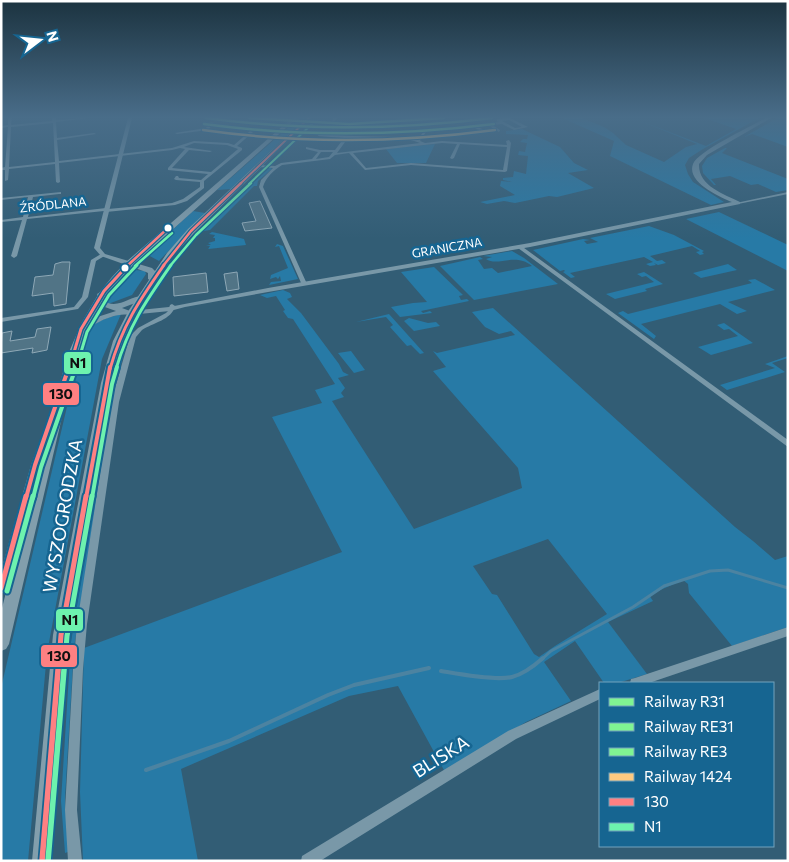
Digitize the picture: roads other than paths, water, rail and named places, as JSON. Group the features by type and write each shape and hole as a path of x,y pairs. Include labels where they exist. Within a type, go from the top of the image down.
{"main road":[{"name":"WYSZOGRODZKA","path":"1,644 63,389 81,329 102,294 129,264 250,158"},
{"name":"WYSZOGRODZKA","path":"42,861 61,634 107,377 118,341 129,311 173,251 266,158"},
{"path":"194,206 199,211 215,208"}],"street":[{"path":"6,180 8,158"},
{"path":"55,158 58,182"},
{"path":"1,168 90,158"},
{"path":"119,158 97,248 103,255 151,271 152,279"},
{"path":"169,169 179,158"},
{"path":"177,177 176,179 202,181 231,158"},
{"path":"304,284 261,187 262,181 281,164 328,158"},
{"path":"356,158 365,168 412,164 505,171 507,158"},
{"path":"701,158 696,164 697,174 706,184 738,203"},
{"path":"224,164 243,165"},
{"path":"258,166 276,167"},
{"path":"160,171 169,169 212,173"},
{"name":"ŹRÓDLANA","path":"1,221 178,203 202,187 202,181"},
{"name":"GRANICZNA","path":"109,307 129,311 172,308 520,247 788,193"},
{"path":"1,200 59,194"},
{"path":"14,256 31,196"},
{"path":"520,247 788,444"},
{"path":"115,259 142,252"},
{"path":"1,320 69,310 79,306 84,297 94,260 103,255"},
{"path":"102,294 103,302 109,307 124,305 140,298"},
{"path":"75,861 71,810 78,669 115,402 133,336 140,329 168,314 172,308"},
{"path":"81,329 94,321 129,311"},
{"path":"1,589 35,465 63,389"},
{"path":"638,682 788,631"},
{"name":"BLISKA","path":"308,861 512,735 599,694"}],"waterway":[{"path":"541,660 551,651 633,607 664,586 710,571 728,570 788,588"},
{"path":"441,671 477,677 505,678 525,672 543,658"},
{"path":"146,770 229,741 328,695 354,685 429,668"}]}
